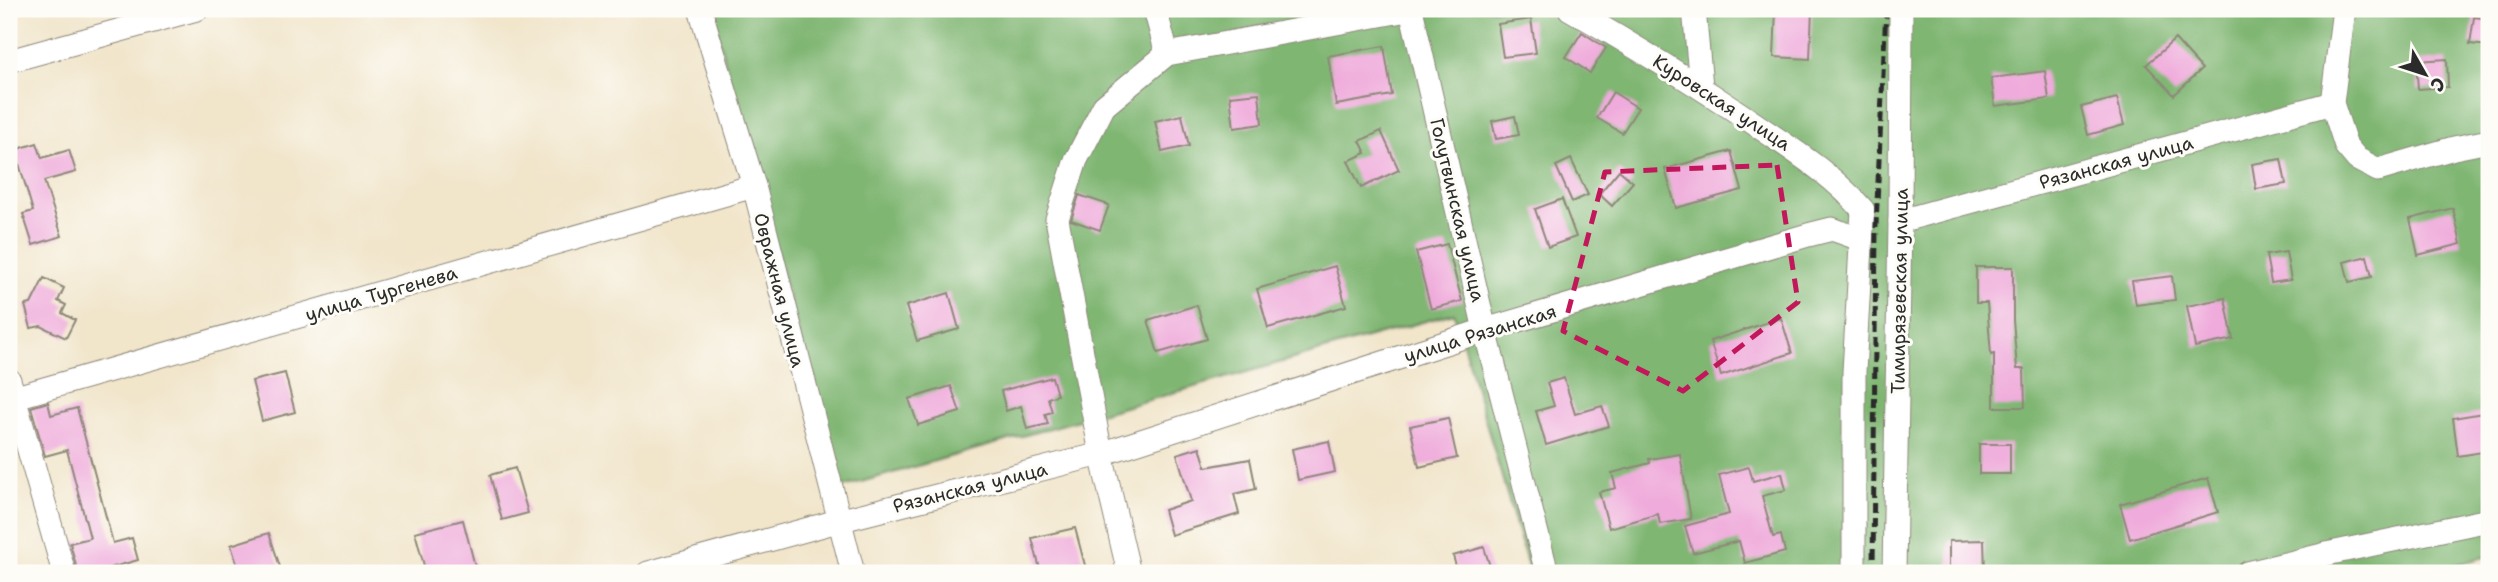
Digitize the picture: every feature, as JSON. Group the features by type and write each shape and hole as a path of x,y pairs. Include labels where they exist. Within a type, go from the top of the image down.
{"street":[{"path":"9,61 197,9"},
{"name":"Овражная улица","path":"700,9 754,186 853,573"},
{"path":"1154,9 1167,54"},
{"path":"1129,573 1101,454 1056,219 1076,160 1104,106 1167,54 1412,9"},
{"name":"Голутвинская улица","path":"1412,9 1485,330 1547,573"},
{"name":"Куровская улица","path":"1570,9 1701,86 1818,166 1843,187 1863,210 1860,239"},
{"path":"1694,9 1701,86"},
{"name":"Тимирязевская улица","path":"1894,573 1901,9"},
{"path":"2344,9 2332,103 2346,146 2357,159 2378,170 2489,141"},
{"name":"Рязанская улица","path":"1900,221 2332,103"},
{"name":"улица Тургенева","path":"10,392 754,186"},
{"name":"улица Рязанская","path":"1101,454 1485,330 1832,229 1860,239"},
{"path":"1854,573 1854,372 1860,239"},
{"path":"10,392 64,573"},
{"name":"Рязанская улица","path":"648,573 1101,454"},
{"path":"2248,573 2489,520"}],"highlighted area":[{"path":"1777,165 1798,302 1683,391 1563,331 1605,172"}],"green space":[{"path":"711,9 2489,9 2489,556 2422,573 1530,573 1454,313 840,488"}],"building":[{"path":"1776,9 1812,9 1810,59 1774,57"},
{"path":"2474,17 2489,19 2489,46 2470,44"},
{"path":"1531,19 1536,53 1503,57 1498,24"},
{"path":"1582,32 1606,48 1590,73 1566,57"},
{"path":"2175,39 2202,69 2174,95 2146,65"},
{"path":"1384,46 1392,95 1336,105 1328,56"},
{"path":"2447,59 2448,87 2418,89 2416,61"},
{"path":"2045,71 2049,99 1995,106 1991,78"},
{"path":"1613,92 1638,108 1622,133 1597,118"},
{"path":"1259,93 1262,124 1234,128 1230,96"},
{"path":"2117,98 2124,125 2088,135 2081,107"},
{"path":"1182,115 1189,146 1162,152 1155,121"},
{"path":"1515,116 1519,135 1496,139 1492,121"},
{"path":"1381,131 1399,170 1361,188 1348,161 1366,153 1360,141"},
{"path":"37,143 42,158 69,150 76,172 44,181 62,236 33,245 23,214 33,211 15,150"},
{"path":"1731,151 1742,190 1676,208 1665,169"},
{"path":"1571,159 1588,195 1572,202 1556,166"},
{"path":"2281,159 2286,184 2256,189 2252,164"},
{"path":"1619,170 1633,182 1612,206 1599,194"},
{"path":"1079,195 1109,205 1100,230 1071,220"},
{"path":"1562,199 1576,237 1548,247 1535,209"},
{"path":"2453,208 2461,244 2418,255 2410,219"},
{"path":"1447,244 1462,301 1431,309 1416,252"},
{"path":"2286,252 2291,280 2271,283 2266,255"},
{"path":"2367,256 2372,277 2349,282 2344,262"},
{"path":"1335,266 1346,306 1268,328 1257,289"},
{"path":"1976,267 2013,267 2017,369 2024,369 2025,407 1994,407 1994,354 1991,355 1987,303 1976,303"},
{"path":"2172,276 2175,300 2136,305 2132,281"},
{"path":"44,278 64,288 58,301 66,305 62,313 75,320 66,338 41,326 31,328 25,305 31,304"},
{"path":"949,293 959,329 917,341 906,306"},
{"path":"2225,298 2233,339 2195,347 2187,306"},
{"path":"1197,305 1207,339 1158,353 1148,320"},
{"path":"1781,318 1792,353 1721,376 1710,341"},
{"path":"285,373 295,412 262,421 252,381"},
{"path":"1052,377 1057,395 1048,398 1052,412 1045,414 1048,424 1027,429 1021,406 1006,411 1001,391"},
{"path":"1564,378 1575,414 1602,406 1609,426 1546,445 1536,411 1554,406 1547,383"},
{"path":"951,386 960,412 918,425 909,399"},
{"path":"48,402 51,415 77,408 113,543 132,538 138,560 92,573 78,573 70,543 90,538 67,450 45,456 31,407"},
{"path":"2489,412 2489,451 2458,456 2453,418"},
{"path":"1448,418 1457,458 1419,467 1410,426"},
{"path":"1329,441 1335,472 1298,480 1292,449"},
{"path":"1979,444 2010,444 2010,474 1979,474"},
{"path":"1200,447 1206,467 1250,459 1256,489 1234,494 1239,514 1171,535 1164,510 1191,501 1177,454"},
{"path":"1680,454 1691,519 1660,524 1658,514 1609,528 1599,492 1616,488 1612,473 1650,463 1649,459"},
{"path":"1749,467 1753,481 1782,473 1786,490 1762,496 1773,537 1781,535 1785,552 1745,563 1739,541 1693,553 1685,526 1729,514 1719,475"},
{"path":"515,468 528,513 502,520 490,475"},
{"path":"2208,478 2218,512 2130,539 2120,504"},
{"path":"463,520 476,570 464,573 426,573 415,532"},
{"path":"1075,528 1087,573 1041,573 1032,538"},
{"path":"269,533 282,573 240,573 231,545"},
{"path":"1984,540 1985,571 1949,571 1949,541"},
{"path":"1484,547 1492,573 1458,573 1453,556"}],"railway":[{"path":"1873,573 1876,225 1886,9"}]}
